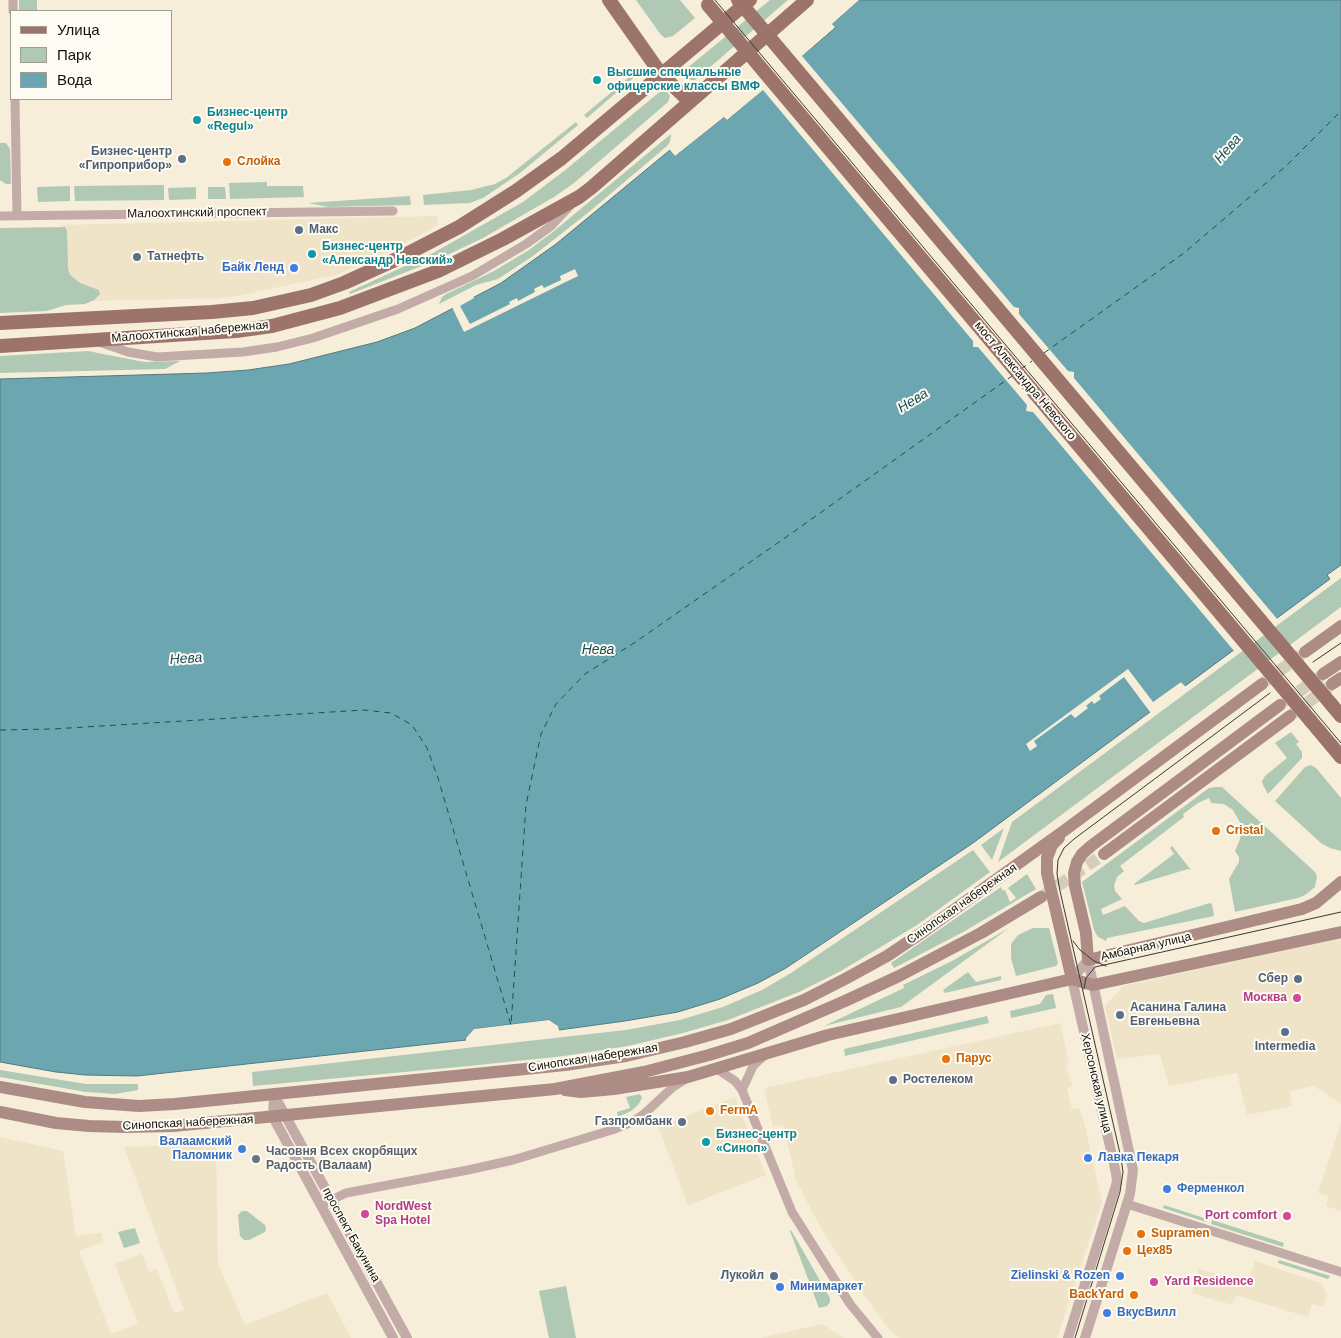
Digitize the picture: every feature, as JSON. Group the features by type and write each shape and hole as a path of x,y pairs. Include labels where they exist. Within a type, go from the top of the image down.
{"main road":[{"path":"609,0 690,102 807,0"},
{"name":"мост Александра Невского","path":"738,0 1341,716"},
{"path":"666,70 750,0"},
{"name":"мост Александра Невского","path":"706,3 1341,757"},
{"name":"Малоохтинская набережная","path":"0,323 212,312 253,308 296,299 344,283 397,259 459,227 490,208 562,158 666,70"},
{"name":"Малоохтинская набережная","path":"0,346 245,330 272,326 340,308 438,271 496,243 578,197 591,188 690,102"},
{"path":"1305,652 1341,626"},
{"path":"1323,674 1341,662"},
{"name":"Синопская набережная","path":"0,1087 85,1102 139,1106 175,1104 565,1065 626,1056 731,1029 804,1000 886,956 923,932 1065,830 1262,684"},
{"name":"Херсонская улица","path":"1088,960 1086,934 1075,886 1074,873 1077,862 1091,846 1280,705"},
{"path":"1104,854 1290,716"},
{"name":"Херсонская улица","path":"1065,830 1052,845 1047,858 1047,872 1072,979"},
{"name":"Амбарная улица","path":"1088,960 1302,909 1316,903 1341,882"},
{"name":"Синопская набережная","path":"0,1112 56,1123 126,1127 173,1126 555,1089 682,1063 748,1043 898,976 981,933 1041,897"},
{"name":"Амбарная улица","path":"1072,979 1093,985 1341,932"},
{"name":"Синопская набережная","path":"555,1089 581,1092 614,1089 688,1077 845,1031 1072,979"}],"street":[{"path":"15,100 17,216"},
{"path":"94,340 128,352 156,357 243,352 277,347 313,338 398,309 472,276 526,244 551,226 578,197"},
{"name":"Малоохтинский проспект","path":"0,216 393,211"},
{"name":"Амбарная улица","path":"1072,979 1088,960"},
{"name":"Херсонская улица","path":"1085,1338 1128,1204 1133,1182 1133,1170 1088,960"},
{"name":"Херсонская улица","path":"1068,1338 1117,1182 1072,979"},
{"path":"742,1090 753,1066 765,1055"},
{"path":"717,1069 735,1081 742,1090 792,1212 850,1304 878,1338"},
{"name":"Синопская набережная","path":"320,1205 346,1193 468,1170 532,1155 612,1130 634,1121 673,1087 688,1077"},
{"path":"274,1094 279,1117"},
{"name":"проспект Бакунина","path":"279,1117 331,1199 406,1338"},
{"name":"проспект Бакунина","path":"279,1117 320,1205 393,1338"},
{"path":"1112,1200 1341,1272"}],"shaded area":[{"path":"438,216 437,226 390,251 336,275 227,298 88,301 64,277 61,225"},
{"path":"1341,938 1341,1104 1314,1086 1290,1091 1292,1106 1247,1115 1237,1073 1169,1086 1160,1054 1117,1059 1105,1006 1123,986"},
{"path":"1060,1023 1069,1062 1066,1063 1068,1073 1073,1086 1067,1088 1072,1109 1079,1108 1084,1122 1102,1202 1057,1338 900,1338 891,1332 863,1294 819,1225 796,1180 783,1125 773,1127 764,1088"},
{"name":"Бизнес-центр «Синоп»","path":"735,1097 766,1175 688,1205 658,1127"},
{"path":"1341,1123 1341,1211 1326,1206 1329,1196 1318,1193"},
{"path":"0,1137 63,1151 76,1236 101,1233 103,1242 79,1251 111,1334 138,1324 115,1264 142,1254 149,1272 157,1269 174,1313 184,1310 124,1147 216,1144 218,1264 245,1325 327,1293 351,1338 0,1338"},
{"path":"1255,1261 1321,1283 1327,1295 1323,1307 1312,1304 1308,1317 1236,1295 1232,1305 1192,1293 1199,1269 1248,1283"},
{"path":"822,1324 844,1338 760,1338"}],"green space":[{"path":"19,0 37,0 37,10 19,10"},
{"path":"636,0 680,0 695,18 673,36 665,38"},
{"path":"770,0 788,0 695,80 688,80 684,73 686,69"},
{"path":"638,70 639,73 587,118 584,115"},
{"path":"662,90 670,96 668,102 574,183 554,197 483,238 437,260 350,294 349,292 433,253 523,202 564,171"},
{"path":"576,122 578,125 520,173 483,198 470,203 424,205 423,195 471,190 495,184 506,178"},
{"path":"671,134 670,142 667,146 589,212 533,256 498,279 476,285 439,304 442,297 446,294 494,271 529,250"},
{"path":"0,143 6,143 10,149 11,184 6,184 0,180"},
{"path":"267,182 267,186 303,186 304,197 230,199 229,183"},
{"path":"164,185 164,200 75,201 74,186"},
{"path":"70,186 70,201 38,202 37,187"},
{"path":"196,187 196,199 169,200 168,188"},
{"path":"208,187 225,187 226,199 208,199"},
{"path":"410,196 411,205 328,207 308,203"},
{"path":"65,227 67,231 68,268 70,275 80,283 99,290 100,294 94,300 85,304 66,305 47,311 0,313 0,228"},
{"path":"88,351 144,362 180,361 165,369 0,373 0,356"},
{"path":"1341,578 1341,607 998,862 1012,822"},
{"path":"1291,732 1299,742 1296,744 1302,752 1302,758 1268,794 1262,781 1265,776 1287,758 1275,743"},
{"path":"1311,765 1316,768 1341,798 1341,851 1321,843 1275,801 1305,767"},
{"path":"1222,787 1315,872 1317,877 1315,887 1298,898 1235,912 1229,879 1239,862 1239,857 1235,851 1240,839 1242,826 1233,810 1224,804 1211,803 1209,798 1198,803 1183,814 1184,817 1120,866 1124,871 1117,877 1114,886 1115,891 1122,899 1101,909 1103,915 1125,906 1139,921 1144,923 1210,903 1212,904 1214,916 1107,938 1106,941 1098,937 1094,930 1082,882 1209,788"},
{"path":"1004,828 992,860 981,845"},
{"path":"1172,846 1191,870 1188,869 1135,885 1174,854 1170,848"},
{"path":"973,850 990,872 917,925 841,971 799,992 728,1020 628,1046 564,1056 253,1086 252,1072 626,1030 680,1020 723,1007 762,990 791,973"},
{"path":"1027,874 1036,889 965,931 894,968 891,963 1001,887 1003,891 1005,890 1010,902 1016,898 1008,888"},
{"path":"1009,928 901,1007 824,1026 904,988 903,985 952,961"},
{"path":"1033,928 1049,928 1058,963 1056,966 1016,976 1011,958 1011,944 1018,935"},
{"path":"968,972 976,982 1001,976 1001,980 945,993 943,990"},
{"path":"1053,994 1056,1008 1011,1018 1010,1011 1040,1004 1046,995"},
{"path":"987,1016 989,1023 845,1056 844,1049"},
{"path":"0,1070 86,1084 138,1084 138,1090 115,1094 86,1092 0,1077"},
{"path":"640,1094 642,1098 638,1105 631,1111 618,1117 617,1112 630,1108 626,1097"},
{"path":"1164,1205 1207,1219 1206,1222 1163,1208"},
{"path":"242,1211 247,1211 265,1225 265,1232 249,1240 244,1240 240,1236 238,1215"},
{"path":"1212,1220 1284,1243 1283,1247 1211,1224"},
{"path":"135,1228 140,1243 124,1248 118,1232"},
{"path":"791,1230 830,1298 827,1306 819,1308"},
{"path":"1279,1260 1330,1276 1328,1279 1278,1263"},
{"path":"566,1286 576,1338 549,1338 539,1291"}],"water":[{"name":"Нева","path":"859,0 1341,0 1341,565 1327,575 1330,579 1185,686 1181,682 1147,707 1150,712 973,843 786,968 758,983 720,999 678,1012 559,1030 558,1026 549,1020 474,1029 466,1040 137,1076 85,1075 0,1062 0,379 207,373 248,370 289,364 377,342 415,328 501,283 556,244 670,150 675,156 724,117 727,120 835,28 832,24"}],"pier":[{"path":"856,0 859,0 832,24 835,27 802,56 1014,307 1019,308 1019,314 1068,371 1074,372 1074,378 1278,620 1235,652 1033,412 1026,411 1027,405 978,347 973,347 973,341 763,90 727,120 724,117 675,156 670,150 672,148 676,153 722,115 727,117 832,27 830,22"},
{"path":"575,269 578,276 464,332 452,307 473,296 474,298 460,306 470,324 510,304 509,302 517,298 518,301 535,292 534,289 542,285 544,288 561,280 560,276"},
{"path":"1128,669 1153,702 1181,682 1185,686 1183,688 1181,685 1150,708 1152,710 1150,712 1124,677 1099,696 1101,699 1094,704 1092,701 1086,706 1088,708 1075,718 1071,714 1034,741 1037,746 1030,751 1026,744"},
{"path":"549,1020 558,1026 559,1030 556,1030 548,1023 475,1032 466,1040 474,1029"}],"ferry route":[{"path":"1044,353 1184,253 1286,166 1341,111"},
{"path":"1021,369 1032,361"},
{"path":"0,730 52,729 364,710 391,713 412,725 427,748 438,778 511,1025 526,805 541,734 556,704 585,674 634,643 792,533 1012,376"}],"tunnel":[{"path":"1264,682 1301,655"},
{"path":"1284,702 1321,676"},
{"path":"1292,714 1330,686"},
{"path":"1043,896 1104,854"}],"tram line":[{"path":"715,0 1341,743"},
{"path":"1313,662 1341,643"},
{"path":"1075,1338 1120,1192 1123,1172 1060,891 1057,874 1058,860 1064,848 1074,839 1270,693"},
{"path":"1084,989 1086,978 1095,967 1341,912"},
{"path":"1073,941 1080,950 1094,961 1106,966"}],"place":[{"name":"Высшие специальные офицерские классы ВМФ","path":"597,80"},
{"name":"Бизнес-центр «Regul»","path":"197,120"},
{"name":"Бизнес-центр «Гипроприбор»","path":"182,159"},
{"name":"Слойка","path":"227,162"},
{"name":"Макс","path":"299,230"},
{"name":"Бизнес-центр «Александр Невский»","path":"312,254"},
{"name":"Татнефть","path":"137,257"},
{"name":"Байк Ленд","path":"294,268"},
{"name":"Cristal","path":"1216,831"},
{"name":"Сбер","path":"1298,979"},
{"name":"Москва","path":"1297,998"},
{"name":"Асанина Галина Евгеньевна","path":"1120,1015"},
{"name":"Intermedia","path":"1285,1032"},
{"name":"Парус","path":"946,1059"},
{"name":"Ростелеком","path":"893,1080"},
{"name":"FermA","path":"710,1111"},
{"name":"Газпромбанк","path":"682,1122"},
{"name":"Бизнес-центр «Синоп»","path":"706,1142"},
{"name":"Валаамский Паломник","path":"242,1149"},
{"name":"Лавка Пекаря","path":"1088,1158"},
{"name":"Часовня Всех скорбящих Радость (Валаам)","path":"256,1159"},
{"name":"Ферменкол","path":"1167,1189"},
{"name":"NordWest Spa Hotel","path":"365,1214"},
{"name":"Port comfort","path":"1287,1216"},
{"name":"Supramen","path":"1141,1234"},
{"name":"Цех85","path":"1127,1251"},
{"name":"Лукойл","path":"774,1276"},
{"name":"Zielinski & Rozen","path":"1120,1276"},
{"name":"Yard Residence","path":"1154,1282"},
{"name":"Минимаркет","path":"780,1287"},
{"name":"BackYard","path":"1134,1295"},
{"name":"ВкусВилл","path":"1107,1313"}]}
